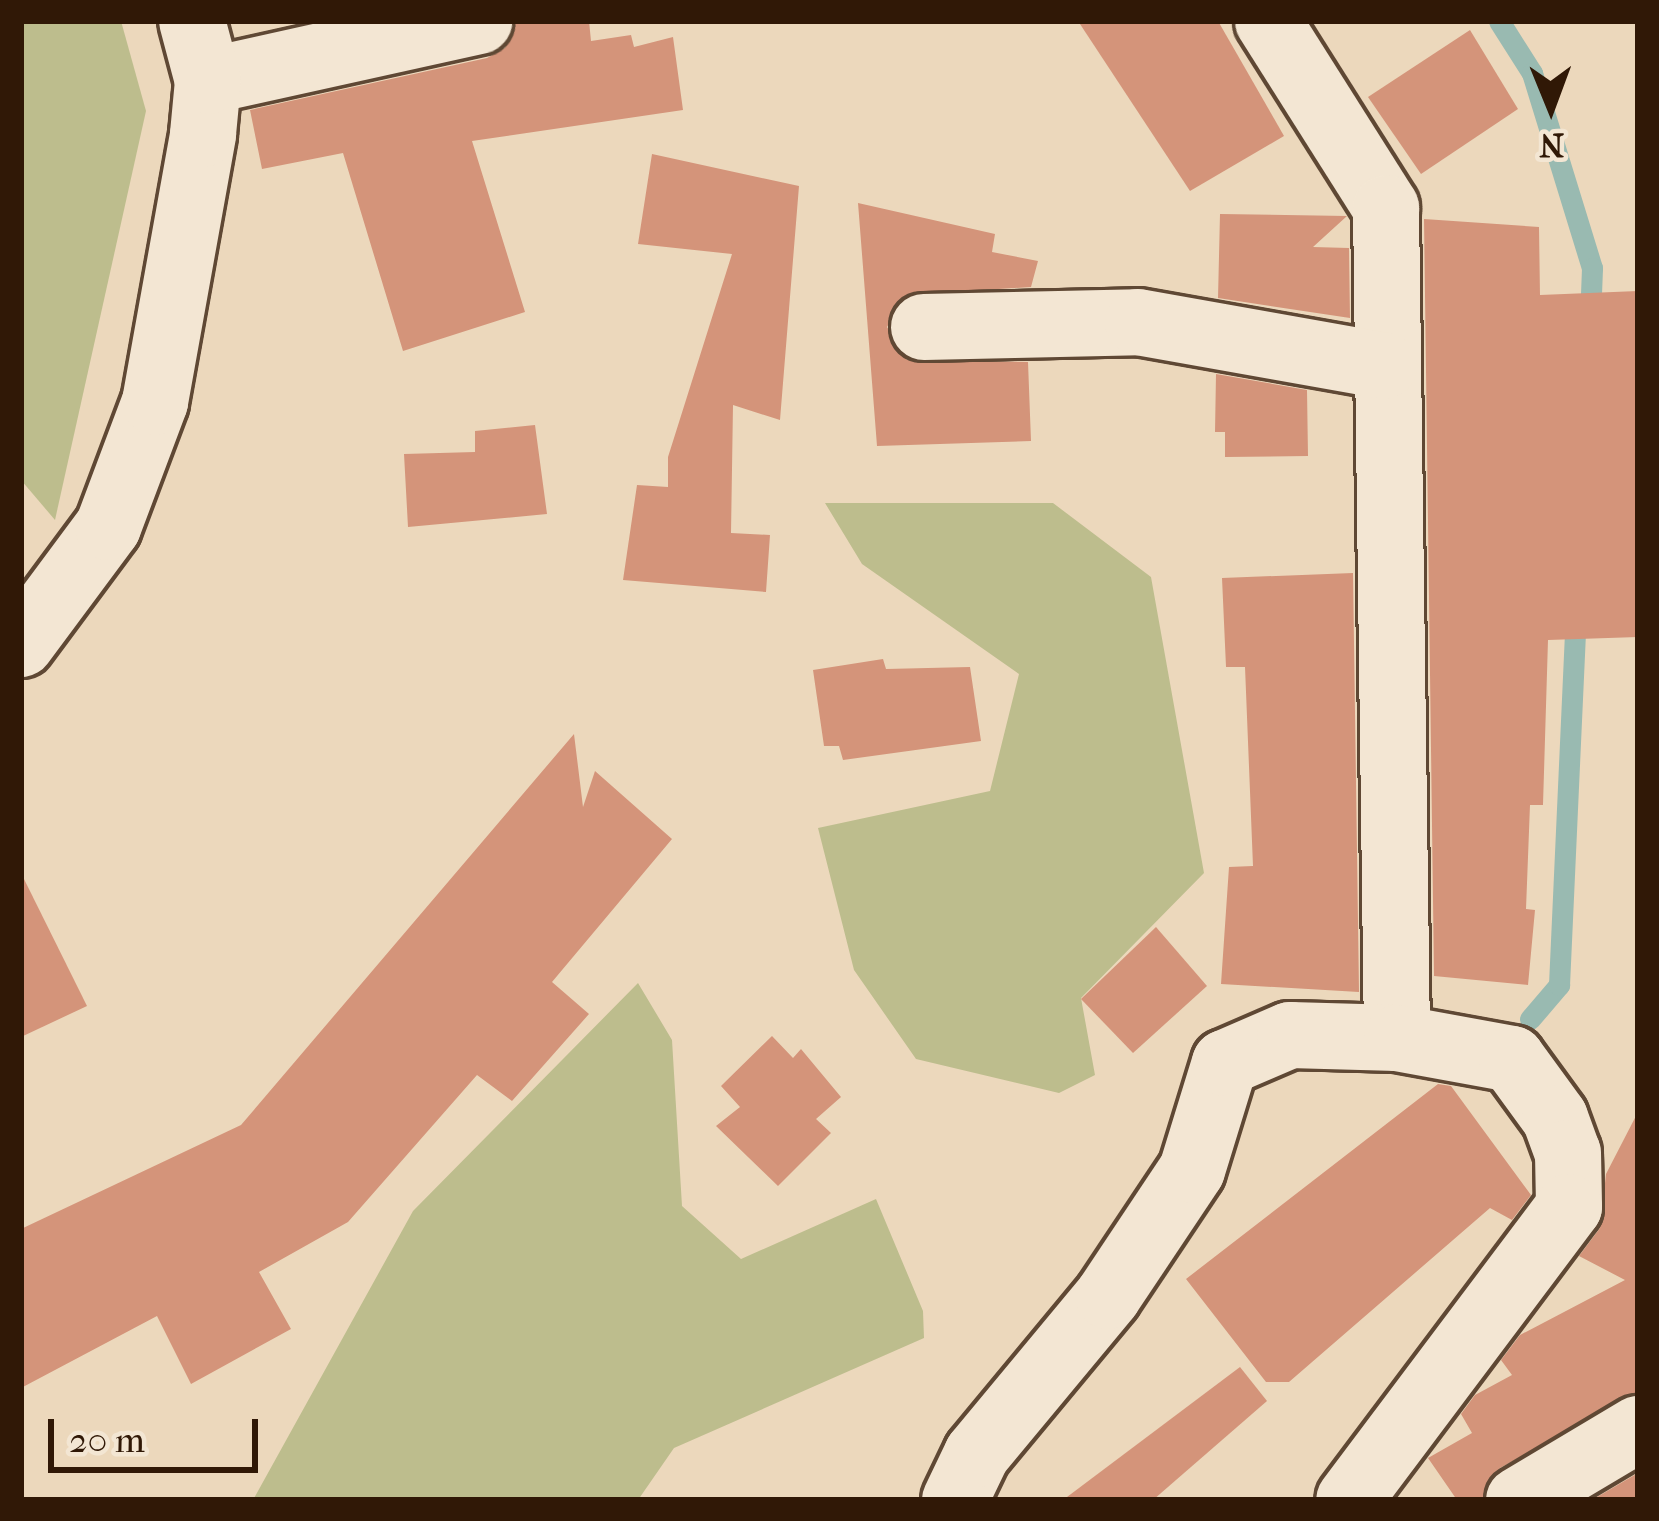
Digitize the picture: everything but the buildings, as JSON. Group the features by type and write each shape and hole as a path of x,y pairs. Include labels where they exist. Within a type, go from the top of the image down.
{"street":[{"path":"21,644 108,527 155,402 200,51 479,21"},
{"path":"1268,21 1386,208 1384,365 1397,1038"},
{"path":"925,327 1138,322 1384,365"},
{"path":"955,1500 977,1454 1108,1296 1192,1170 1225,1063 1290,1035 1397,1038 1512,1059 1555,1118 1568,1153 1569,1207 1349,1500"},
{"path":"1520,1500 1638,1429"}],"green space":[{"path":"21,21 121,21 146,111 55,520 21,480"},
{"path":"825,503 1053,503 1151,577 1204,873 1081,998 1095,1075 1059,1093 916,1059 854,970 818,828 990,791 1019,674 862,564"},
{"path":"638,983 672,1040 682,1206 741,1259 876,1199 923,1311 924,1338 674,1448 638,1500 253,1500 413,1211"}],"waterway":[{"path":"1499,21 1532,73 1592,268 1590,320"},
{"path":"1530,1019 1559,985 1576,615"}]}
